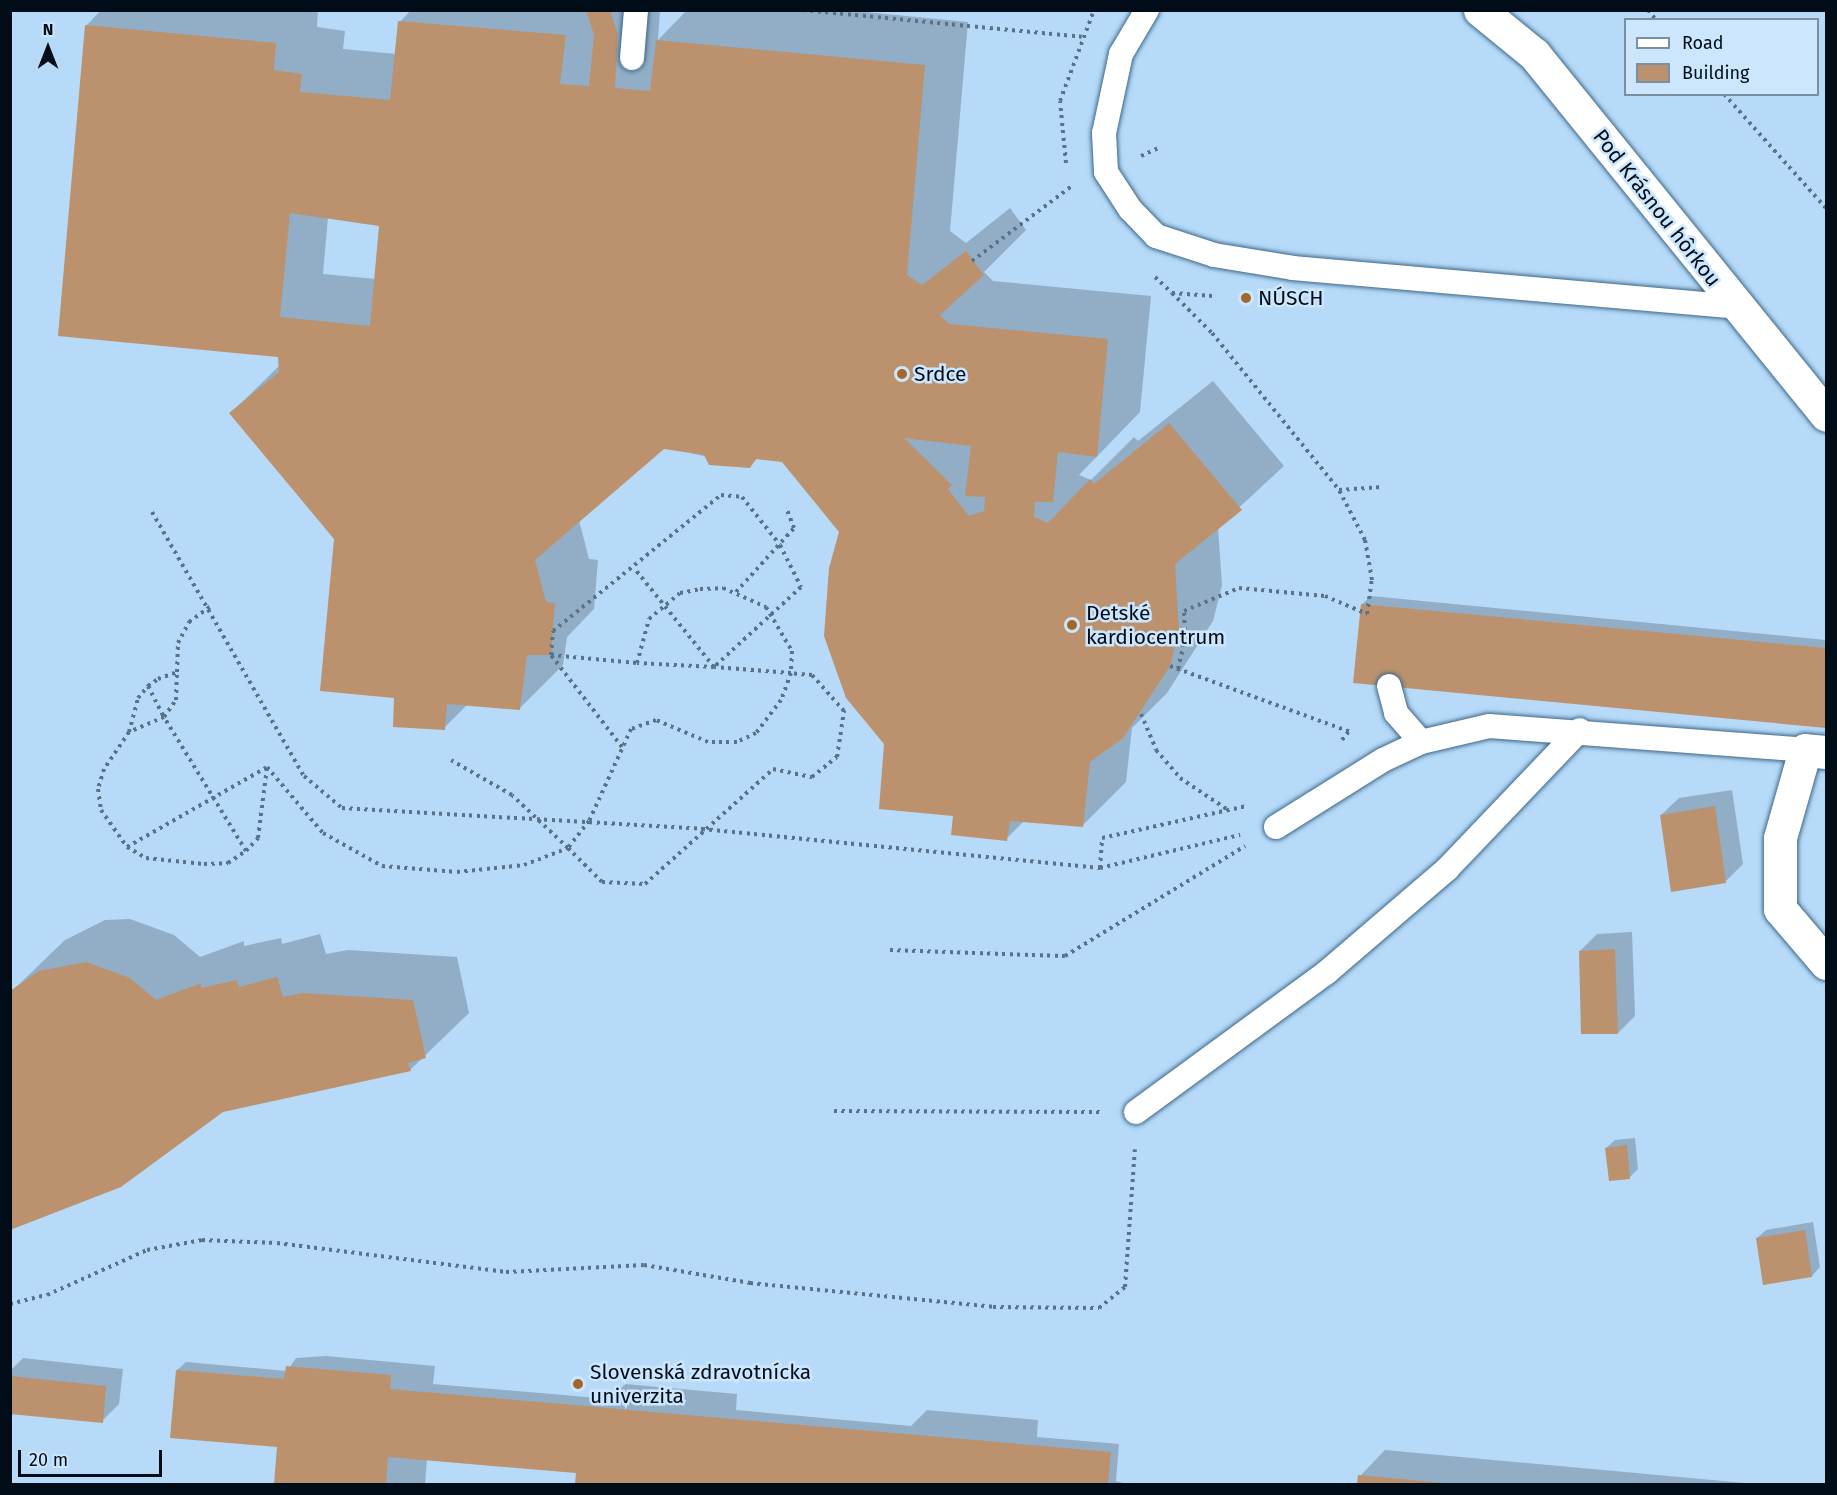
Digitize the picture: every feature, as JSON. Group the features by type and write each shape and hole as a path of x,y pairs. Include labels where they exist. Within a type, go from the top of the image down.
{"street":[{"name":"Pod Krásnou hôrkou","path":"1480,10 1534,54 1737,308 1827,414"},
{"path":"1816,751 1780,838 1780,909 1827,963"}],"lane":[{"path":"632,58 636,10"},
{"path":"1147,10 1121,54 1104,134 1106,172 1130,209 1156,236 1214,255 1293,268 1737,308"},
{"path":"1389,686 1396,713 1421,742"},
{"path":"1276,827 1421,742 1489,726 1580,730 1816,751"},
{"path":"1136,1112 1327,972 1447,869 1580,730"}],"path":[{"path":"803,10 1082,37"},
{"path":"1726,96 1827,208"},
{"path":"972,261 1075,184"},
{"path":"1172,293 1212,333 1340,490 1365,540 1372,580 1367,614 1324,596 1239,588 1184,611 1185,638 1178,669"},
{"path":"1340,490 1382,487"},
{"path":"623,748 551,655 553,631 634,568 716,497 728,493 742,497 780,545 801,587 714,667"},
{"path":"736,592 744,578 780,545 794,528 786,507"},
{"path":"152,512 210,608 304,776 323,796 342,808 589,820 1100,868 1276,827"},
{"path":"634,568 714,667"},
{"path":"267,767 323,832 382,866 457,872 524,865 568,849 589,820 631,729 656,720 696,740 737,742 771,719 791,673 792,651 772,615 736,592 700,589 664,604 649,619 637,663"},
{"path":"129,732 164,717 176,700 178,643 189,622 210,608"},
{"path":"451,760 512,795 602,882 645,884 702,829 773,770 812,777 837,757 844,711 812,675 551,655"},
{"path":"1170,666 1356,735"},
{"path":"177,672 148,687 130,712 129,732 104,770 98,789 100,810 127,847 146,858 204,864 228,863 246,851 258,838 267,767"},
{"path":"148,687 214,801 246,851"},
{"path":"1142,714 1156,750 1180,778 1228,810"},
{"path":"1334,748 1349,731"},
{"path":"127,847 214,801 267,767"},
{"path":"1100,868 1102,838 1254,805"},
{"path":"890,950 1065,956 1276,827"},
{"path":"10,1304 47,1294 147,1250 202,1240 277,1243 506,1272 644,1265 750,1283 947,1302 1099,1308 1125,1287 1136,1112 834,1111"}],"building":[{"path":"586,10 610,10 618,35 615,88 650,91 656,40 925,65 907,275 922,285 966,251 984,275 940,315 949,324 1108,339 1097,457 1058,452 1053,502 1035,502 1034,517 1048,523 1090,479 1094,484 1169,423 1242,510 1175,564 1179,630 1170,666 1123,738 1090,762 1083,827 1010,821 1007,841 951,835 953,816 879,809 884,744 846,698 824,636 829,568 839,532 782,462 756,459 750,468 709,465 704,455 664,449 535,560 546,602 555,603 551,655 527,655 520,710 447,704 445,730 393,727 394,698 320,691 334,539 229,413 279,372 278,357 58,336 85,25 276,43 274,70 302,74 300,92 390,100 398,21 566,35 560,84 589,86 594,35","holes":["290,213 379,226 370,326 280,317","904,438 971,446 965,496 985,497 984,511 969,516 948,489 952,485"]},
{"path":"1361,604 1826,648 1826,728 1353,683"},
{"path":"1715,806 1726,883 1671,892 1660,815"},
{"path":"1615,949 1618,1034 1581,1034 1579,951"},
{"path":"86,962 130,978 156,1000 201,983 201,988 237,980 239,987 277,977 283,997 303,993 413,1000 426,1058 408,1063 411,1071 223,1112 121,1187 10,1230 10,991 39,971"},
{"path":"1627,1145 1630,1179 1609,1181 1605,1148"},
{"path":"1805,1230 1812,1277 1763,1285 1756,1238"},
{"path":"286,1366 391,1375 390,1389 1111,1452 1108,1484 575,1484 576,1473 388,1457 386,1484 274,1484 277,1447 170,1438 176,1370 284,1379"},
{"path":"10,1376 106,1386 103,1423 10,1414"},
{"path":"1358,1475 1444,1483 1444,1484 1357,1484"}],"place":[{"name":"NÚSCH","path":"1246,298"},
{"name":"Srdce","path":"902,374"},
{"name":"Detské kardiocentrum","path":"1072,625"},
{"name":"Slovenská zdravotnícka univerzita","path":"578,1384"}]}
